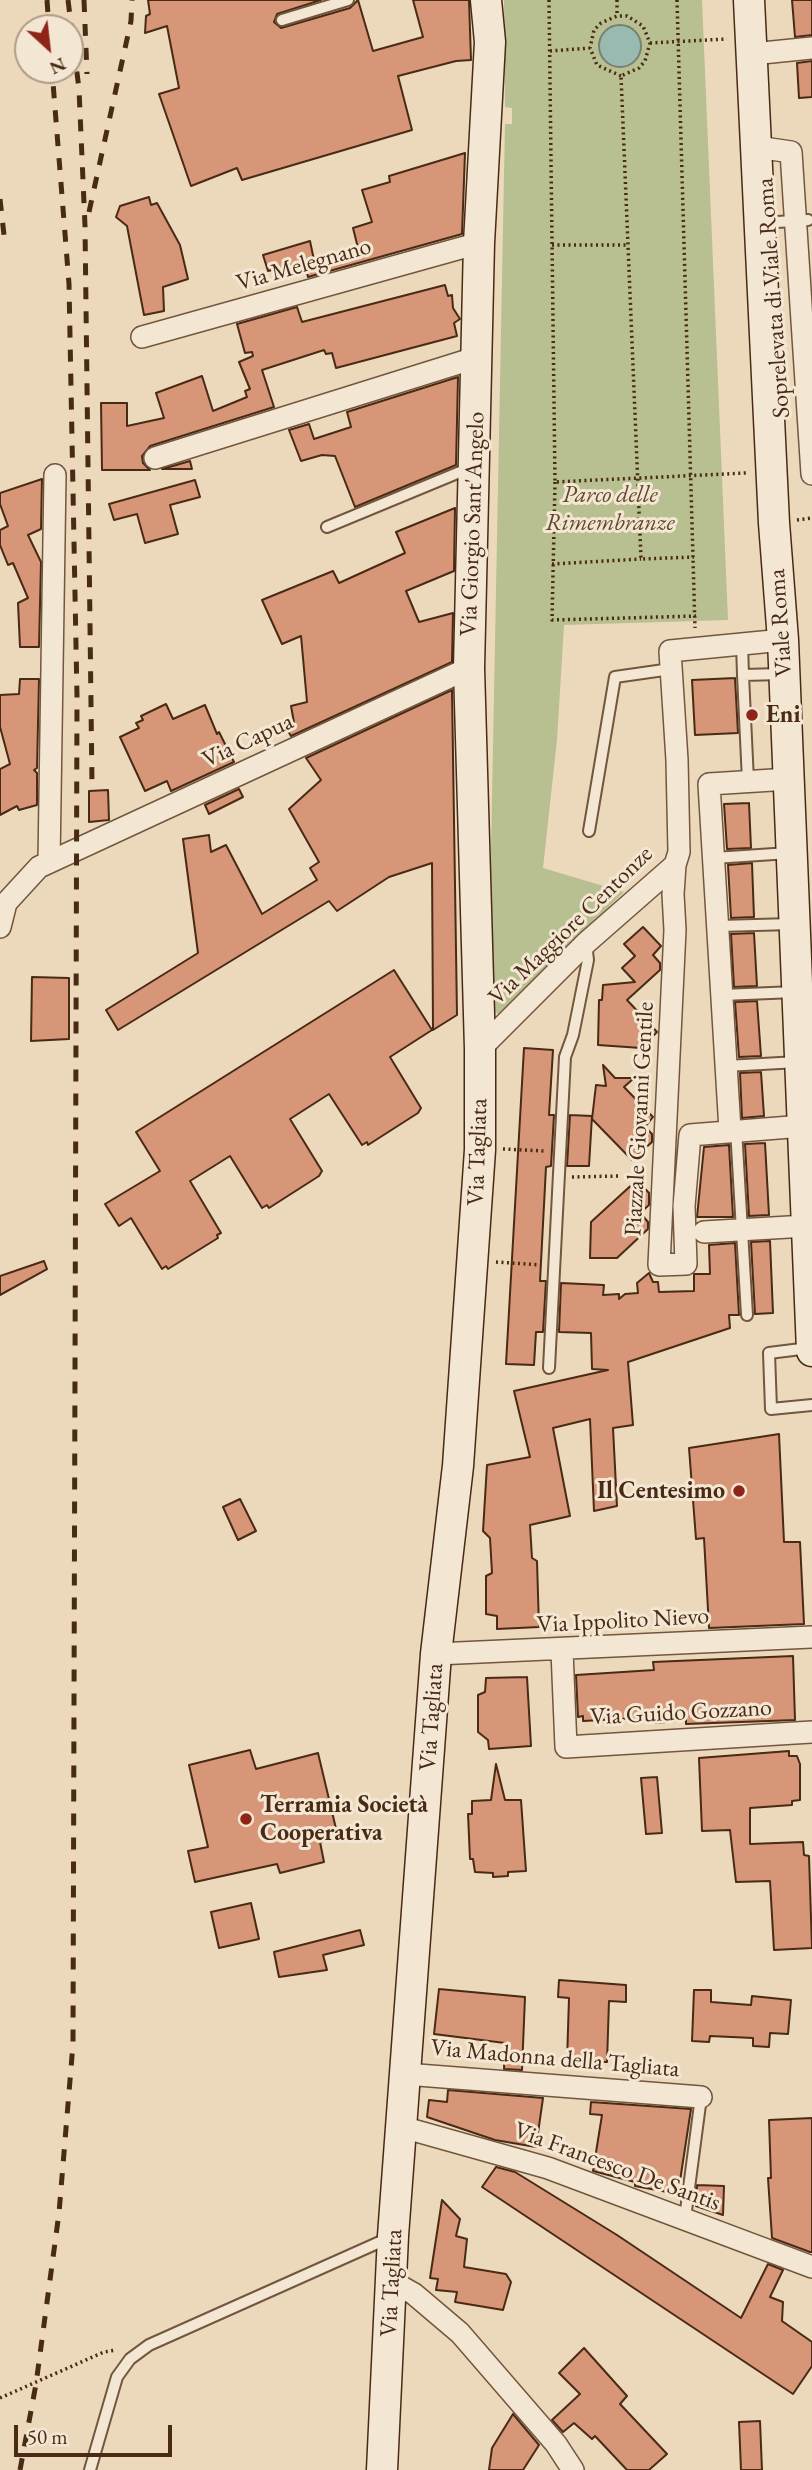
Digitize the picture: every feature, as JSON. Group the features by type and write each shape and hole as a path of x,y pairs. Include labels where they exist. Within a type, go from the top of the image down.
{"street":[{"name":"Via Giorgio Sant'Angelo","path":"480,1049 469,668 480,243 490,43 486,0"},
{"name":"Viale Roma","path":"749,0 783,640 812,1349"},
{"path":"751,46 812,48"},
{"name":"Soprelevata di Viale Roma","path":"757,147 791,152 802,220 812,474"},
{"name":"Via Melegnano","path":"142,337 480,243"},
{"path":"155,458 478,357"},
{"path":"49,862 55,475"},
{"path":"671,669 670,651 783,640"},
{"name":"Via Capua","path":"0,927 6,903 39,867 469,668"},
{"name":"Via Maggiore Centonze","path":"480,1049 586,943 676,865 679,852 677,773 671,669"},
{"path":"733,1129 726,1066 709,783 789,779"},
{"name":"Piazzale Giovanni Gentile","path":"676,865 659,1265 686,1264 684,1206 690,1135 733,1129 803,1126"},
{"name":"Via Tagliata","path":"382,2470 393,2282 393,2236 436,1654 458,1466 480,1150 480,1049"},
{"path":"704,1232 742,1230 808,1239"},
{"name":"Via Ippolito Nievo","path":"436,1654 562,1651 812,1637"},
{"name":"Via Guido Gozzano","path":"562,1651 566,1747 812,1732"},
{"name":"Via Madonna della Tagliata","path":"405,2074 701,2097"},
{"name":"Via Francesco De Santis","path":"402,2127 548,2168 812,2267"},
{"path":"393,2282 414,2294 460,2333 556,2444 573,2470"}],"lane":[{"path":"282,19 348,0"},
{"path":"761,223 802,220"},
{"path":"327,527 475,466"},
{"path":"742,644 748,781"},
{"path":"589,831 615,677 671,669"},
{"path":"743,675 784,673"},
{"path":"714,858 792,853"},
{"path":"719,926 795,924"},
{"path":"549,1368 565,1057 573,1035 588,960 586,943"},
{"path":"722,995 797,992"},
{"path":"726,1066 800,1062"},
{"path":"733,1129 747,1315"},
{"path":"812,1349 769,1353 771,1409 812,1405"},
{"path":"685,2218 701,2097"},
{"path":"90,2470 117,2377 130,2359 149,2345 393,2236"}],"path":[{"path":"549,0 555,482 552,620 696,616"},
{"path":"617,0 618,16"},
{"path":"677,0 696,649"},
{"path":"618,16 627,16 643,26 650,43 645,61 639,68 621,76 597,65 590,48 594,30 609,18 618,16"},
{"path":"650,43 751,46"},
{"path":"549,51 590,48"},
{"path":"621,76 641,559"},
{"path":"552,245 628,245"},
{"path":"555,482 772,472"},
{"path":"552,564 694,557"},
{"path":"514,1149 559,1152"},
{"path":"557,1177 619,1176"},
{"path":"517,1264 553,1265"},
{"path":"0,2398 104,2352 149,2345"}],"green space":[{"name":"Parco delle Rimembranze","path":"504,0 702,0 728,620 564,625 557,740 543,868 624,892 498,1014 488,1005 505,124 512,124 512,108 505,107"}],"water":[{"path":"620,25 635,31 641,46 635,61 620,67 605,61 599,46 605,31"}],"building":[{"path":"148,0 321,0 277,14 274,22 281,28 350,8 358,0 373,51 423,37 413,0 469,0 471,60 456,61 398,76 412,130 242,180 237,168 191,186 159,94 179,88 167,26 145,33 146,16 150,14"},
{"path":"792,0 812,0 812,35 795,37"},
{"path":"812,61 812,97 799,98 797,63"},
{"path":"465,153 462,234 308,277 306,269 360,256 353,228 372,222 362,190 390,182 389,176"},
{"path":"149,197 151,205 157,203 180,245 188,279 163,287 164,311 144,315 127,226 116,217 120,206"},
{"path":"310,241 314,260 268,271 263,255"},
{"path":"445,285 448,296 452,295 453,308 460,319 454,323 457,336 336,368 332,353 326,354 324,350 262,370 274,407 150,446 142,456 143,463 150,470 102,470 101,403 127,403 127,426 164,418 156,393 202,376 213,411 247,397 245,391 250,389 239,362 253,356 252,352 245,353 237,324 297,307 302,322"},
{"path":"458,377 456,465 355,507 335,456 322,455 301,461 289,430 309,424 314,439 351,427 347,412"},
{"path":"190,461 192,469 162,469"},
{"path":"42,479 41,529 28,535 41,562 39,647 20,647 18,603 28,598 13,563 8,565 0,545 0,530 8,526 0,504 0,493"},
{"path":"195,480 200,497 170,505 178,534 145,543 137,514 114,520 109,504"},
{"path":"455,508 454,571 406,591 419,622 453,613 452,662 291,736 288,731 295,728 291,706 307,702 301,636 282,644 262,600 333,571 339,583 405,553 396,532"},
{"path":"735,678 738,733 695,735 692,680"},
{"path":"20,679 39,679 37,768 34,770 37,773 37,805 19,810 17,806 0,815 0,769 10,764 0,727 0,695 19,694"},
{"path":"452,690 457,1015 433,1030 432,863 389,877 337,911 329,901 118,1030 106,1010 198,953 183,839 209,835 211,852 226,845 262,914 317,880 310,868 319,862 289,809 321,780 306,758"},
{"path":"166,704 173,719 205,705 217,734 219,732 234,762 171,791 167,781 145,791 120,737 139,728 136,723 143,720 141,716"},
{"path":"239,789 243,797 209,814 205,805"},
{"path":"108,790 109,820 89,822 89,791"},
{"path":"749,803 751,848 727,849 724,804"},
{"path":"752,863 754,917 731,918 728,865"},
{"path":"643,927 661,946 653,955 660,963 660,970 627,1000 657,1032 641,1048 598,1045 599,1000 602,1000 603,985 635,982 622,968 635,956 624,944"},
{"path":"754,933 757,986 734,987 731,934"},
{"path":"394,970 432,1030 390,1057 421,1108 418,1113 368,1145 367,1142 362,1145 329,1094 290,1119 322,1171 319,1176 269,1208 267,1205 262,1208 230,1156 190,1181 221,1233 217,1235 218,1238 168,1269 166,1266 162,1269 131,1218 119,1226 105,1204 160,1171 136,1132"},
{"path":"32,977 69,978 69,1039 31,1041"},
{"path":"757,1001 761,1056 739,1057 735,1002"},
{"path":"524,1048 553,1050 549,1115 554,1115 551,1166 546,1167 540,1281 546,1281 543,1332 536,1332 534,1365 506,1364"},
{"path":"603,1065 615,1078 634,1078 624,1087 653,1117 645,1127 652,1134 652,1142 632,1160 592,1119 596,1085 606,1086"},
{"path":"761,1072 764,1116 742,1118 740,1073"},
{"path":"570,1115 592,1116 589,1166 567,1166"},
{"path":"765,1143 769,1215 749,1216 745,1144"},
{"path":"729,1145 733,1217 697,1217 704,1147"},
{"path":"637,1180 649,1193 649,1205 640,1213 648,1222 648,1229 617,1258 590,1258 591,1222"},
{"path":"770,1241 773,1313 755,1314 751,1242"},
{"path":"735,1243 739,1315 729,1315 730,1328 628,1362 633,1425 613,1428 617,1506 594,1511 590,1419 553,1428 570,1516 530,1525 532,1558 537,1561 539,1627 497,1629 497,1616 486,1614 486,1576 492,1573 490,1538 483,1531 487,1465 530,1457 514,1391 608,1370 592,1369 591,1333 559,1332 561,1283 604,1285 603,1295 619,1294 619,1299 625,1294 638,1293 637,1283 649,1273 653,1282 658,1282 659,1292 694,1291 694,1274 710,1274 709,1245"},
{"path":"44,1261 47,1269 0,1295 0,1276"},
{"path":"779,1434 784,1542 800,1542 804,1624 709,1628 704,1538 696,1539 689,1448"},
{"path":"240,1499 256,1531 238,1540 223,1507"},
{"path":"793,1656 795,1720 686,1724 686,1720 656,1723 656,1717 583,1721 583,1716 578,1717 576,1675 654,1670 653,1662"},
{"path":"527,1677 531,1746 489,1749 488,1740 478,1732 478,1695 485,1692 486,1678"},
{"path":"250,1750 256,1769 318,1753 338,1837 320,1842 324,1862 280,1873 277,1864 195,1882 188,1851 208,1847 189,1765"},
{"path":"789,1751 789,1756 797,1756 800,1764 800,1800 792,1801 792,1805 750,1808 750,1844 803,1842 804,1855 809,1856 812,1948 774,1950 770,1881 736,1882 730,1830 702,1831 699,1758"},
{"path":"496,1764 505,1800 521,1800 526,1871 508,1872 508,1876 493,1877 493,1873 475,1872 473,1859 470,1859 468,1814 472,1814 472,1801 491,1800"},
{"path":"657,1777 662,1833 646,1834 641,1778"},
{"path":"251,1903 259,1939 219,1948 211,1912"},
{"path":"360,1930 364,1945 323,1955 327,1970 279,1977 274,1952"},
{"path":"559,1980 626,1985 626,2002 609,2001 607,2062 567,2061 569,1998 558,1997"},
{"path":"439,1989 525,1997 522,2070 504,2069 505,2043 434,2034"},
{"path":"694,1990 711,1990 711,2002 751,2005 752,1996 791,2000 788,2034 770,2033 769,2047 753,2046 753,2038 710,2036 709,2042 692,2041"},
{"path":"448,2090 543,2098 536,2147 495,2140 427,2117 429,2100 447,2102"},
{"path":"591,2102 691,2109 678,2194 635,2186 635,2182 593,2171 602,2115 590,2114"},
{"path":"812,2118 810,2252 772,2238 768,2178 771,2178 769,2120"},
{"path":"496,2167 515,2172 617,2235 741,2318 768,2264 783,2270 770,2297 783,2302 782,2321 812,2342 812,2366 793,2394 482,2187"},
{"path":"697,2185 724,2186 723,2215 696,2206"},
{"path":"442,2200 460,2219 456,2236 467,2239 464,2267 506,2274 511,2282 503,2310 455,2302 457,2292 436,2290 438,2279 430,2278"},
{"path":"584,2348 627,2396 620,2404 667,2454 649,2470 627,2470 595,2436 592,2439 574,2423 563,2432 552,2420 580,2394 559,2373"},
{"path":"513,2414 539,2445 523,2470 489,2470 492,2448"},
{"path":"760,2421 762,2470 741,2470 739,2422"}],"railway":[{"path":"47,0 48,14"},
{"path":"68,0 79,89 85,226 92,784"},
{"path":"84,0 87,74"},
{"path":"89,212 131,21 132,0"},
{"path":"20,2470 36,2384 59,2213 73,2044 77,697 69,284 53,84"},
{"path":"0,199 4,235"}],"place":[{"name":"Eni","path":"752,715"},
{"name":"Il Centesimo","path":"739,1491"},
{"name":"Terramia Società Cooperativa","path":"246,1819"}]}
